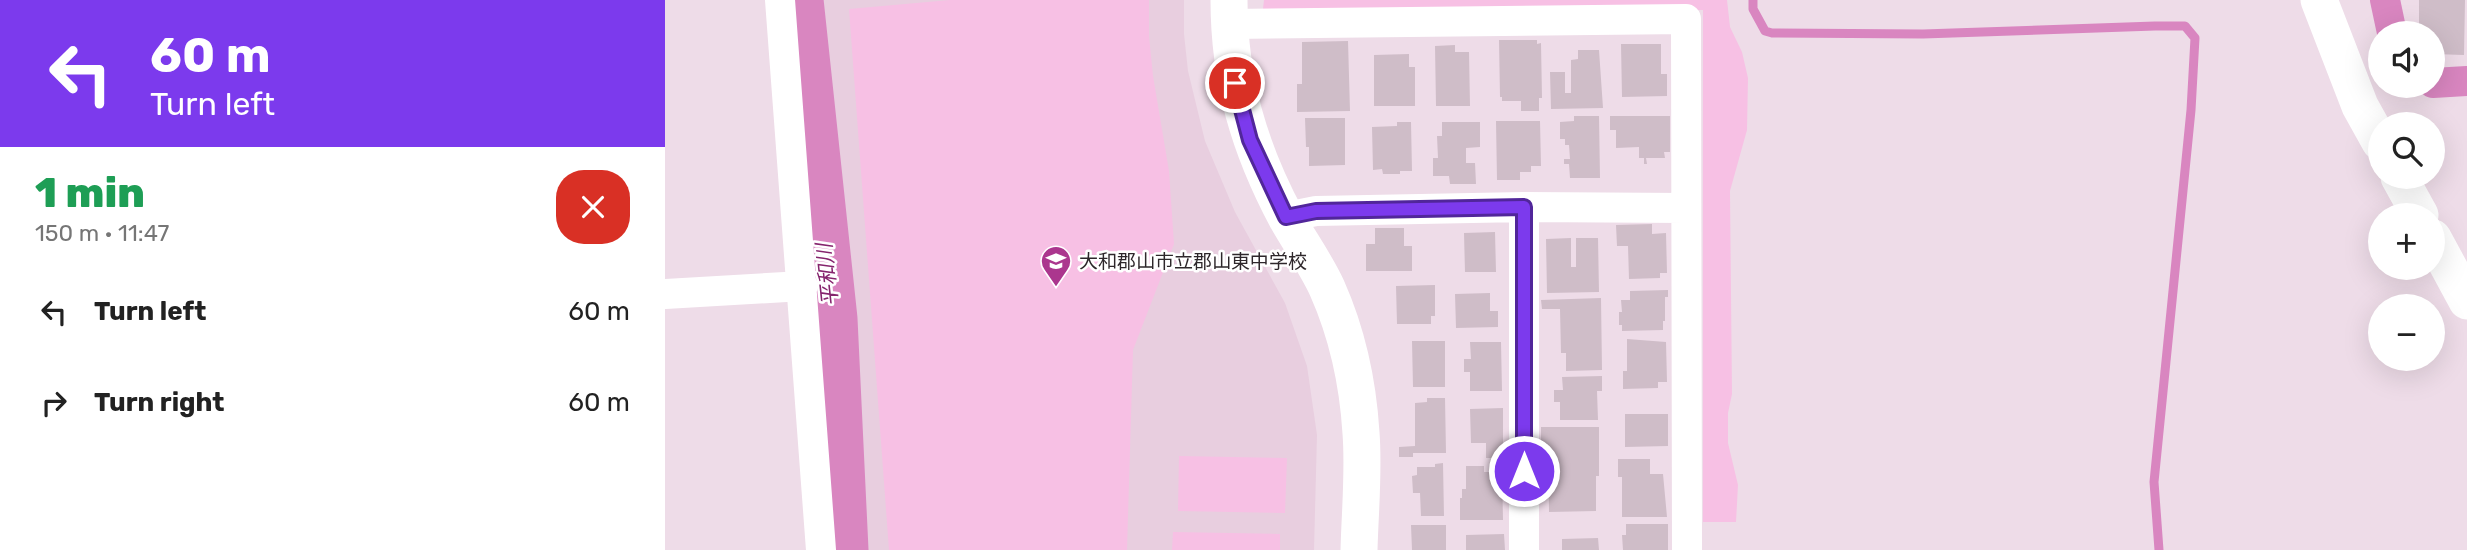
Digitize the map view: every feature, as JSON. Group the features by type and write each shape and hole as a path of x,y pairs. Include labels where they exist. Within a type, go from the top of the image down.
{"street":[{"path":"780,0 821,550"},
{"path":"2319,0 2368,120"},
{"path":"1359,550 1361,435 1356,385 1343,332 1327,287 1286,217 1250,140 1235,83 1229,12 1686,19 1687,550"},
{"path":"1286,217 1316,211 1524,207 1686,208"},
{"path":"1524,207 1524,550"},
{"path":"2445,260 2467,301"},
{"path":"665,294 803,286"}],"shaded area":[{"name":"大和郡山市立郡山東中学校","path":"813,0 1184,0 1188,71 1205,141 1235,212 1285,303 1307,366 1317,435 1314,550 854,550"},
{"name":"大和郡山市立郡山東中学校","path":"950,0 1149,0 1153,76 1169,171 1174,244 1133,350 1127,550 889,550 849,9"},
{"path":"1264,0 1727,0 1730,27 1742,52 1748,78 1747,130 1730,191 1732,394 1728,413 1728,443 1738,485 1736,522 1703,522 1703,10 1263,9"},
{"path":"1179,456 1287,458 1285,513 1178,511"},
{"path":"1173,532 1280,534 1280,550 1172,550"}],"building":[{"path":"2419,0 2465,0 2464,55 2445,54 2445,21 2419,21"},
{"path":"1499,40 1537,40 1537,44 1541,43 1542,98 1539,98 1539,111 1521,111 1521,101 1502,101"},
{"path":"1348,41 1350,111 1297,112 1297,84 1302,84 1302,42"},
{"path":"1621,44 1661,44 1661,74 1667,74 1667,96 1622,97"},
{"path":"1455,45 1455,52 1469,52 1470,106 1436,106 1435,46"},
{"path":"1578,50 1599,50 1603,108 1551,109 1550,72 1565,72 1565,93 1571,93 1571,60 1578,59"},
{"path":"1409,54 1409,67 1415,67 1415,106 1374,106 1374,55"},
{"path":"1574,116 1599,116 1600,178 1570,178 1569,164 1564,164 1564,159 1570,159 1569,145 1565,145 1565,139 1560,139 1560,122 1574,121"},
{"path":"1610,116 1670,116 1670,152 1664,152 1665,158 1646,158 1647,164 1644,164 1644,158 1639,158 1639,147 1616,148 1616,130 1610,130"},
{"path":"1305,118 1345,118 1345,165 1309,166"},
{"path":"1496,121 1540,121 1541,166 1531,166 1531,172 1520,172 1520,180 1497,180"},
{"path":"1397,122 1411,122 1412,171 1383,174 1382,169 1373,170 1372,127 1397,126"},
{"path":"1442,122 1480,122 1480,147 1466,148 1466,163 1475,163 1476,184 1450,184 1449,176 1433,176 1433,158 1438,158 1437,136 1442,136"},
{"path":"1652,224 1652,234 1666,233 1667,273 1660,273 1660,278 1629,279 1628,246 1617,246 1616,225"},
{"path":"1375,228 1404,228 1404,246 1412,246 1412,271 1366,271 1366,244 1375,244"},
{"path":"1495,232 1496,272 1465,272 1464,233"},
{"path":"1571,238 1571,267 1576,267 1576,238 1598,238 1599,292 1547,293 1546,239"},
{"path":"1435,285 1435,316 1431,316 1431,324 1397,324 1396,286"},
{"path":"1668,290 1668,297 1665,297 1663,330 1622,331 1622,325 1619,325 1621,300 1630,300 1630,291"},
{"path":"1490,293 1490,311 1498,311 1498,327 1456,328 1455,294"},
{"path":"1601,298 1602,370 1566,371 1566,353 1561,353 1560,309 1542,309 1541,300"},
{"path":"1627,339 1666,342 1667,382 1658,382 1658,388 1623,389 1623,371 1627,371"},
{"path":"1412,341 1445,341 1445,387 1413,387"},
{"path":"1470,342 1501,342 1502,391 1470,391 1470,372 1464,372 1464,359 1471,359"},
{"path":"1602,376 1602,391 1597,391 1598,420 1560,420 1560,402 1554,402 1554,390 1563,390 1562,377"},
{"path":"1427,398 1445,398 1446,453 1413,453 1413,457 1399,457 1399,447 1415,446 1415,403 1427,402"},
{"path":"1503,408 1503,445 1507,445 1508,458 1486,458 1486,443 1471,443 1470,409"},
{"path":"1625,414 1668,414 1668,446 1625,447"},
{"path":"1541,427 1599,427 1596,511 1549,512 1548,444 1541,444"},
{"path":"1618,459 1650,459 1650,474 1663,474 1667,517 1622,517 1622,477 1618,477"},
{"path":"1443,463 1444,516 1421,516 1420,493 1413,493 1412,476 1417,475 1417,467 1435,467 1435,464"},
{"path":"1466,466 1484,466 1484,472 1502,472 1503,520 1460,520 1460,498 1462,489 1466,489"},
{"path":"1626,524 1668,524 1668,550 1623,550 1622,535 1626,535"},
{"path":"1411,525 1446,525 1446,550 1412,550"},
{"path":"1504,534 1505,550 1466,550 1466,535"},
{"path":"1598,538 1599,550 1562,550 1562,539"}],"waterway":[{"name":"平和川","path":"798,0 832,319 843,550"},
{"path":"1753,0 1753,9 1765,31 1772,33 1923,34 2185,26 2195,38 2191,110 2154,482 2159,550"},
{"path":"2385,0 2389,21"},
{"path":"2445,82 2467,81"}],"place":[{"name":"大和郡山市立郡山東中学校","path":"1056,288"}],"route":[{"path":"1235,83 1250,140 1286,217 1316,211 1524,207 1524,471"}]}
